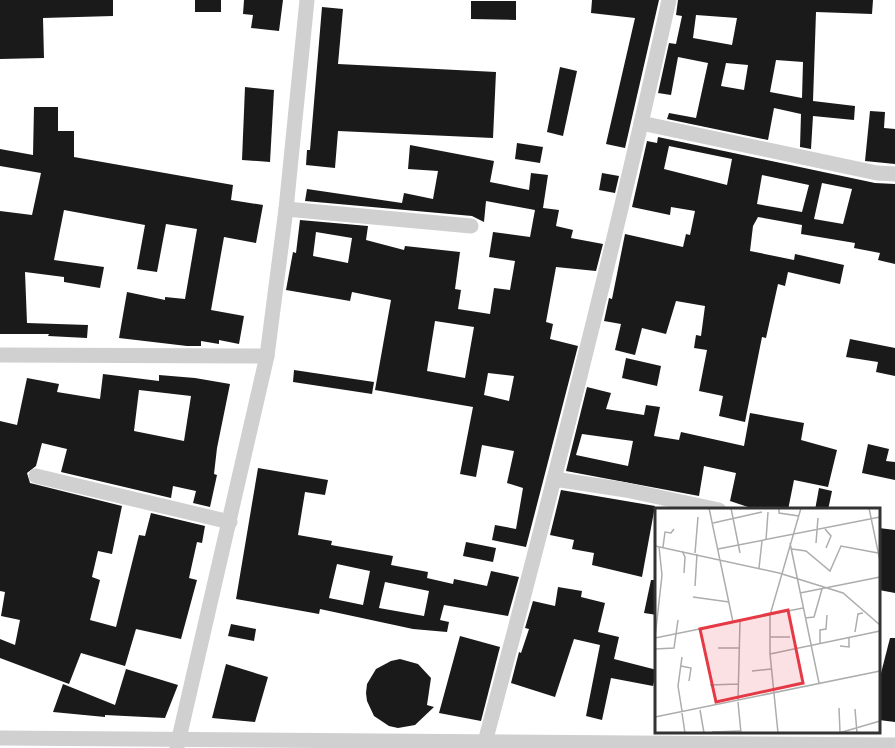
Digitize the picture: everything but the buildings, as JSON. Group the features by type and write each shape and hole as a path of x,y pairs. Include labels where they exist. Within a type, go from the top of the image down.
{"street":[{"path":"178,744 267,356 286,208 307,0"},
{"path":"485,742 554,480 642,123 669,0"},
{"path":"642,123 877,173 895,174"},
{"path":"286,208 471,226"},
{"path":"0,355 267,356"},
{"path":"36,476 230,522"},
{"path":"554,480 626,490 710,508"},
{"path":"0,738 178,744 485,742 558,745 895,745"}]}
